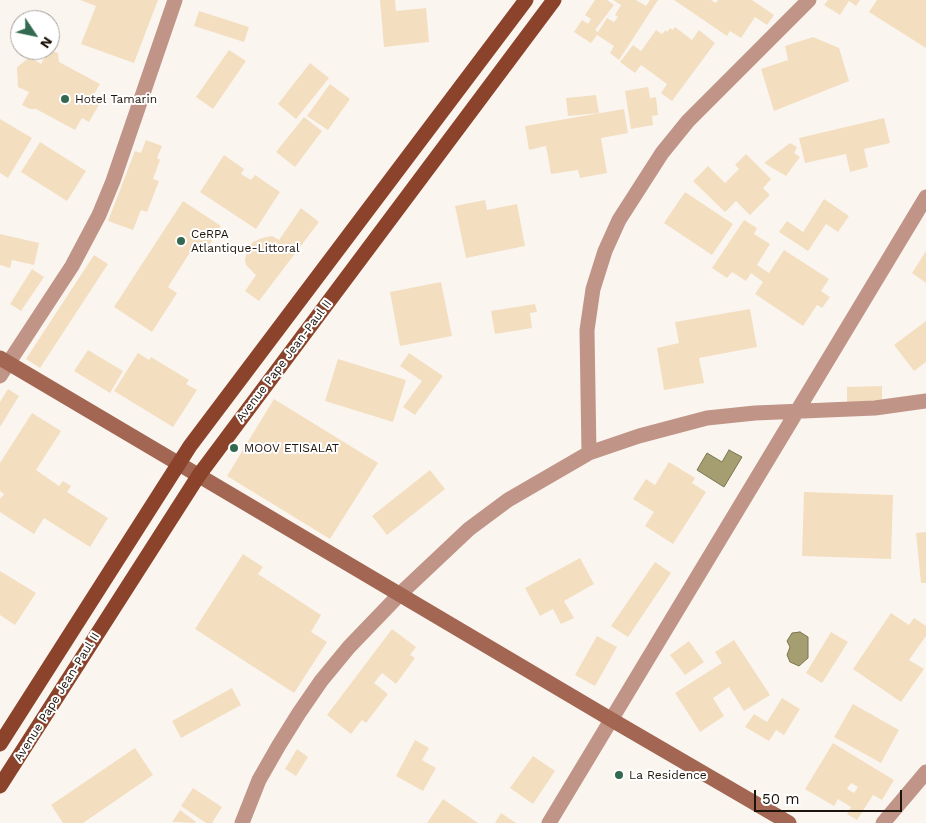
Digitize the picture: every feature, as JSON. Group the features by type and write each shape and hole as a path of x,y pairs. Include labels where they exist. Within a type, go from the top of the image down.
{"main road":[{"name":"Avenue Pape Jean-Paul II","path":"0,744 190,446 526,0"},
{"name":"Avenue Pape Jean-Paul II","path":"0,786 199,475 554,0"}],"street":[{"path":"0,376 4,360 72,266 95,223 113,181 175,0"},
{"path":"589,453 587,330 594,289 605,251 618,220 662,153 688,121 809,0"},
{"path":"549,823 926,197"},
{"path":"4,360 789,823"},
{"path":"242,823 260,780 298,713 349,647 400,594 469,529 508,500 589,453 639,436 707,418 798,410 875,408 926,401"},
{"path":"883,823 926,772"}],"shaded area":[{"path":"729,450 742,457 724,487 697,470 707,453 722,462"},
{"path":"800,632 808,637 808,658 799,666 790,662 787,655 790,647 787,641 792,633"}],"building":[{"path":"80,0 158,0 134,63 81,44 96,6"},
{"path":"380,0 395,0 396,11 426,8 429,42 384,47"},
{"path":"595,0 607,0 614,5 595,30 598,32 607,18 614,22 618,17 615,15 621,5 613,0 636,0 646,6 650,0 658,0 619,60 610,53 614,46 597,35 591,43 574,32 582,20 588,24 591,19 585,15"},
{"path":"674,0 711,0 716,3 718,0 752,0 774,15 767,25 755,17 741,38 730,31 727,36"},
{"path":"828,0 860,0 856,6 849,1 840,15 824,5"},
{"path":"877,0 926,0 926,48 869,12"},
{"path":"199,11 249,27 244,42 194,26"},
{"path":"675,27 692,40 699,30 715,43 672,101 661,93 667,84 641,65 635,73 620,62 633,45 641,51 656,30 662,34 670,28 673,30"},
{"path":"813,37 839,48 849,81 774,111 761,69 788,60 785,46"},
{"path":"229,50 246,61 213,109 196,97"},
{"path":"26,60 35,60 41,64 43,60 59,60 59,62 100,84 93,96 101,101 89,122 82,118 75,130 36,109 30,109 22,105 29,92 18,87 17,67"},
{"path":"310,63 329,78 296,119 278,104"},
{"path":"330,84 350,99 328,130 307,116"},
{"path":"648,87 650,98 656,97 658,115 652,116 653,125 631,129 625,91"},
{"path":"596,95 599,113 568,116 566,98"},
{"path":"624,109 628,133 601,138 607,173 580,178 578,170 551,174 546,146 529,150 525,126"},
{"path":"304,117 322,131 295,167 276,152"},
{"path":"884,118 890,143 864,149 868,167 850,172 846,154 805,163 799,138"},
{"path":"0,119 32,138 8,178 0,173"},
{"path":"146,140 162,146 157,158 160,160 153,179 159,181 147,212 141,210 133,230 108,221 135,151 141,153"},
{"path":"40,142 86,171 67,201 21,172"},
{"path":"790,143 797,147 794,153 800,157 786,176 764,163"},
{"path":"746,154 771,179 763,188 770,195 750,215 736,201 725,212 693,181 708,166 725,183 739,169 735,165"},
{"path":"224,155 244,169 241,174 251,180 255,175 280,192 256,229 200,192"},
{"path":"685,192 733,224 712,255 664,223"},
{"path":"824,199 849,216 838,232 826,224 808,251 779,232 787,221 803,232"},
{"path":"485,200 487,210 517,204 525,246 466,258 455,206"},
{"path":"183,201 221,226 206,250 196,243 168,287 177,293 152,332 114,307"},
{"path":"301,208 319,222 259,301 245,291 256,275 246,265 245,259 248,249 253,242 262,238 272,236 279,240"},
{"path":"744,220 757,228 754,234 770,244 757,265 769,273 784,250 829,279 821,291 830,297 822,308 817,305 803,326 755,294 763,282 751,273 746,281 732,272 727,278 712,268"},
{"path":"0,234 39,243 34,265 12,260 10,268 0,265"},
{"path":"926,251 926,283 912,273"},
{"path":"94,255 108,264 40,368 26,359"},
{"path":"32,269 44,277 21,311 10,304"},
{"path":"441,282 452,336 400,346 390,292"},
{"path":"535,304 537,312 530,313 532,328 495,334 491,311"},
{"path":"750,309 757,347 699,358 704,383 664,390 657,348 679,343 675,322"},
{"path":"926,321 926,362 914,371 894,345"},
{"path":"88,350 123,371 110,393 74,371"},
{"path":"138,353 149,360 151,357 189,380 186,384 197,390 173,427 114,391"},
{"path":"409,353 443,376 415,415 403,407 422,381 400,366"},
{"path":"338,359 406,380 393,422 325,401"},
{"path":"882,386 882,406 847,406 847,387"},
{"path":"8,389 19,396 0,427 0,402"},
{"path":"274,399 378,463 330,539 227,476"},
{"path":"32,413 61,431 36,470 59,486 63,481 71,486 67,492 108,518 90,547 44,518 34,534 0,512 0,499 4,494 0,491 0,463"},
{"path":"669,462 695,478 692,483 706,492 673,544 645,526 654,512 633,499 646,479 655,485"},
{"path":"430,470 445,489 387,535 372,516"},
{"path":"804,492 893,495 891,559 802,556"},
{"path":"926,532 926,583 921,583 916,533"},
{"path":"243,554 263,567 258,574 321,615 311,632 327,642 294,693 195,629"},
{"path":"580,558 594,584 564,601 574,618 561,624 553,609 540,616 525,588"},
{"path":"655,562 671,573 628,637 611,626"},
{"path":"0,571 36,593 15,625 0,615"},
{"path":"891,613 909,625 914,618 926,626 926,636 909,660 924,669 901,702 853,669"},
{"path":"392,629 416,647 410,655 415,658 396,684 382,673 374,683 388,694 366,723 362,720 351,734 327,715"},
{"path":"831,632 848,642 822,683 806,673"},
{"path":"597,636 617,647 595,686 575,675"},
{"path":"734,640 770,695 744,711 729,687 713,698 724,716 700,732 675,693 722,663 715,652"},
{"path":"689,641 704,662 685,675 670,655"},
{"path":"232,688 241,705 181,738 172,721"},
{"path":"782,698 800,709 784,735 776,730 769,741 745,727 754,714 767,722"},
{"path":"853,704 899,730 881,763 834,737"},
{"path":"415,740 429,748 422,760 436,768 423,791 396,776"},
{"path":"833,743 894,780 882,800 873,795 857,820 847,814 851,807 838,799 834,806 805,789","holes":["851,783 858,787 854,793 847,789"]},
{"path":"135,748 153,775 83,823 63,823 51,805"},
{"path":"297,749 308,757 296,776 285,769"},
{"path":"533,756 555,771 533,804 510,788"},
{"path":"193,788 222,807 212,823 206,823 181,806"},
{"path":"443,799 478,823 427,823"},
{"path":"180,810 196,822 172,822"},
{"path":"501,813 516,823 495,823"}],"place":[{"name":"Hotel Tamarin","path":"65,99"},
{"name":"CeRPA Atlantique-Littoral","path":"181,241"},
{"name":"MOOV ETISALAT","path":"234,448"},
{"name":"La Residence","path":"619,775"}]}
